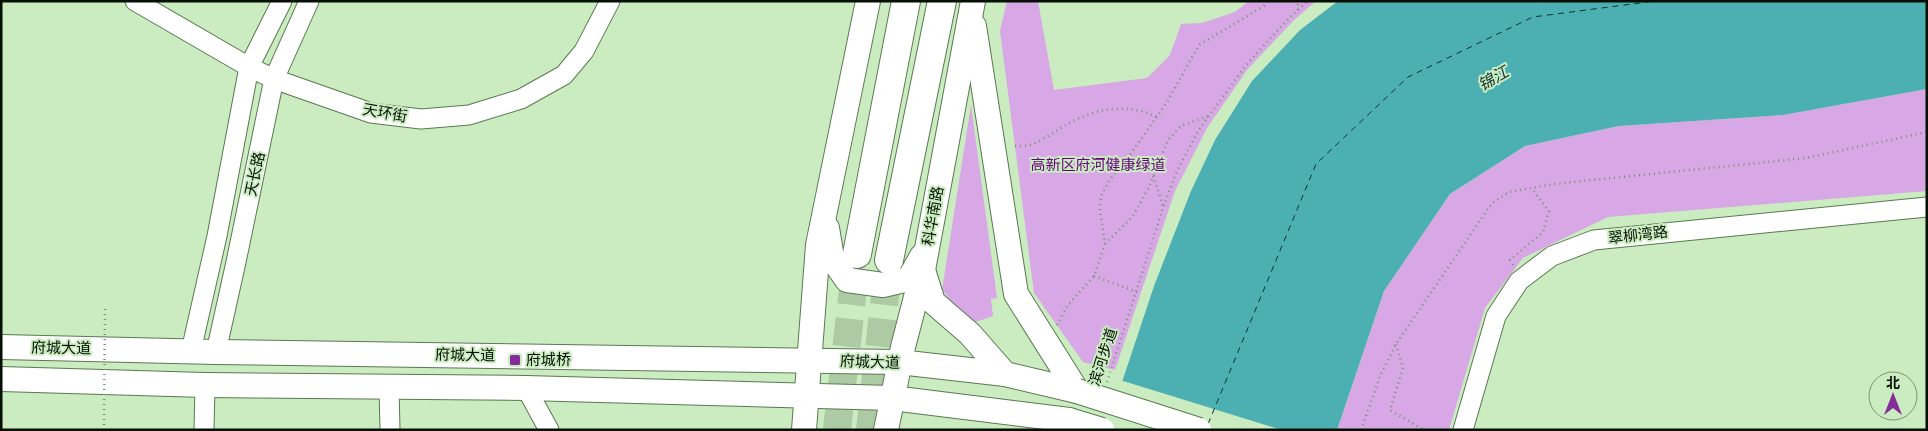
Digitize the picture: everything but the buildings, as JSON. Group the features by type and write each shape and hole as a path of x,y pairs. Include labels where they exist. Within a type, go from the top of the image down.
{"highway":[{"path":"857,254 906,1"},
{"path":"889,260 942,1"}],"main road":[{"path":"804,430 818,245 868,1"},
{"path":"972,5 1016,294 1077,391"},
{"name":"科华南路","path":"886,430 900,362 923,270 972,5"},
{"path":"825,212 832,258 847,280 883,285 909,279 928,245"},
{"path":"923,270 934,302 970,334 1005,374"},
{"name":"府城大道","path":"1,347 900,362 1005,374 1077,391 1199,430"},
{"path":"1,379 205,385 526,388 892,398 1069,420 1102,430"}],"street":[{"name":"天环街","path":"134,1 274,79 371,113 421,119 469,115 521,99 564,76 584,51 610,1"},
{"name":"天长路","path":"191,351 217,236 249,66 282,1"},
{"name":"天长路","path":"216,352 274,79 309,1"},
{"name":"翠柳湾路","path":"1463,430 1496,316 1519,281 1552,256 1594,240 1927,207"},
{"path":"204,430 205,385"},
{"path":"389,388 390,430"},
{"path":"526,388 550,430"}],"path":[{"path":"1044,338 1057,326 1064,316 1068,305 1094,276 1104,244 1100,210 1101,196 1109,181 1167,102 1199,45 1264,6 1268,1"},
{"path":"1298,1 1298,10"},
{"name":"滨河步道","path":"1107,384 1163,208 1177,171 1198,131 1246,65 1308,1"},
{"path":"1015,146 1030,145 1072,121 1100,111 1129,108 1143,110 1157,117"},
{"path":"1104,244 1133,216 1148,189 1168,140 1180,126 1210,116"},
{"path":"1153,176 1163,208"},
{"path":"1519,281 1510,260 1543,232 1549,211 1532,188"},
{"path":"1094,276 1136,292"},
{"path":"104,425 105,308"},
{"path":"1396,344 1403,368 1390,410 1424,430"}],"green space":[{"name":"高新区府河健康绿道","path":"1007,1 1038,1 1054,90 1147,78 1170,55 1181,24 1202,23 1235,12 1249,1 1316,1 1293,21 1247,70 1207,128 1175,191 1115,370 1083,362 1034,293 1000,31"},
{"path":"1927,89 1927,191 1608,217 1523,258 1485,308 1449,430 1337,430 1384,291 1450,194 1525,146 1619,126 1783,115"},
{"path":"971,105 997,298 991,299 993,316 970,324 942,290"}],"water":[{"name":"锦江","path":"1338,1 1927,1 1927,89 1783,115 1619,126 1525,146 1450,194 1384,291 1337,430 1106,430 1154,286 1191,191 1215,140 1252,81 1300,30"}],"pier":[{"path":"1120,380 1282,430 1103,430"}],"ferry route":[{"path":"1208,424 1316,164 1408,77 1533,17 1655,1"}],"tunnel":[{"path":"837,430 857,254"},
{"path":"870,430 889,260"}],"place":[{"name":"府城桥","path":"515,360"}]}
